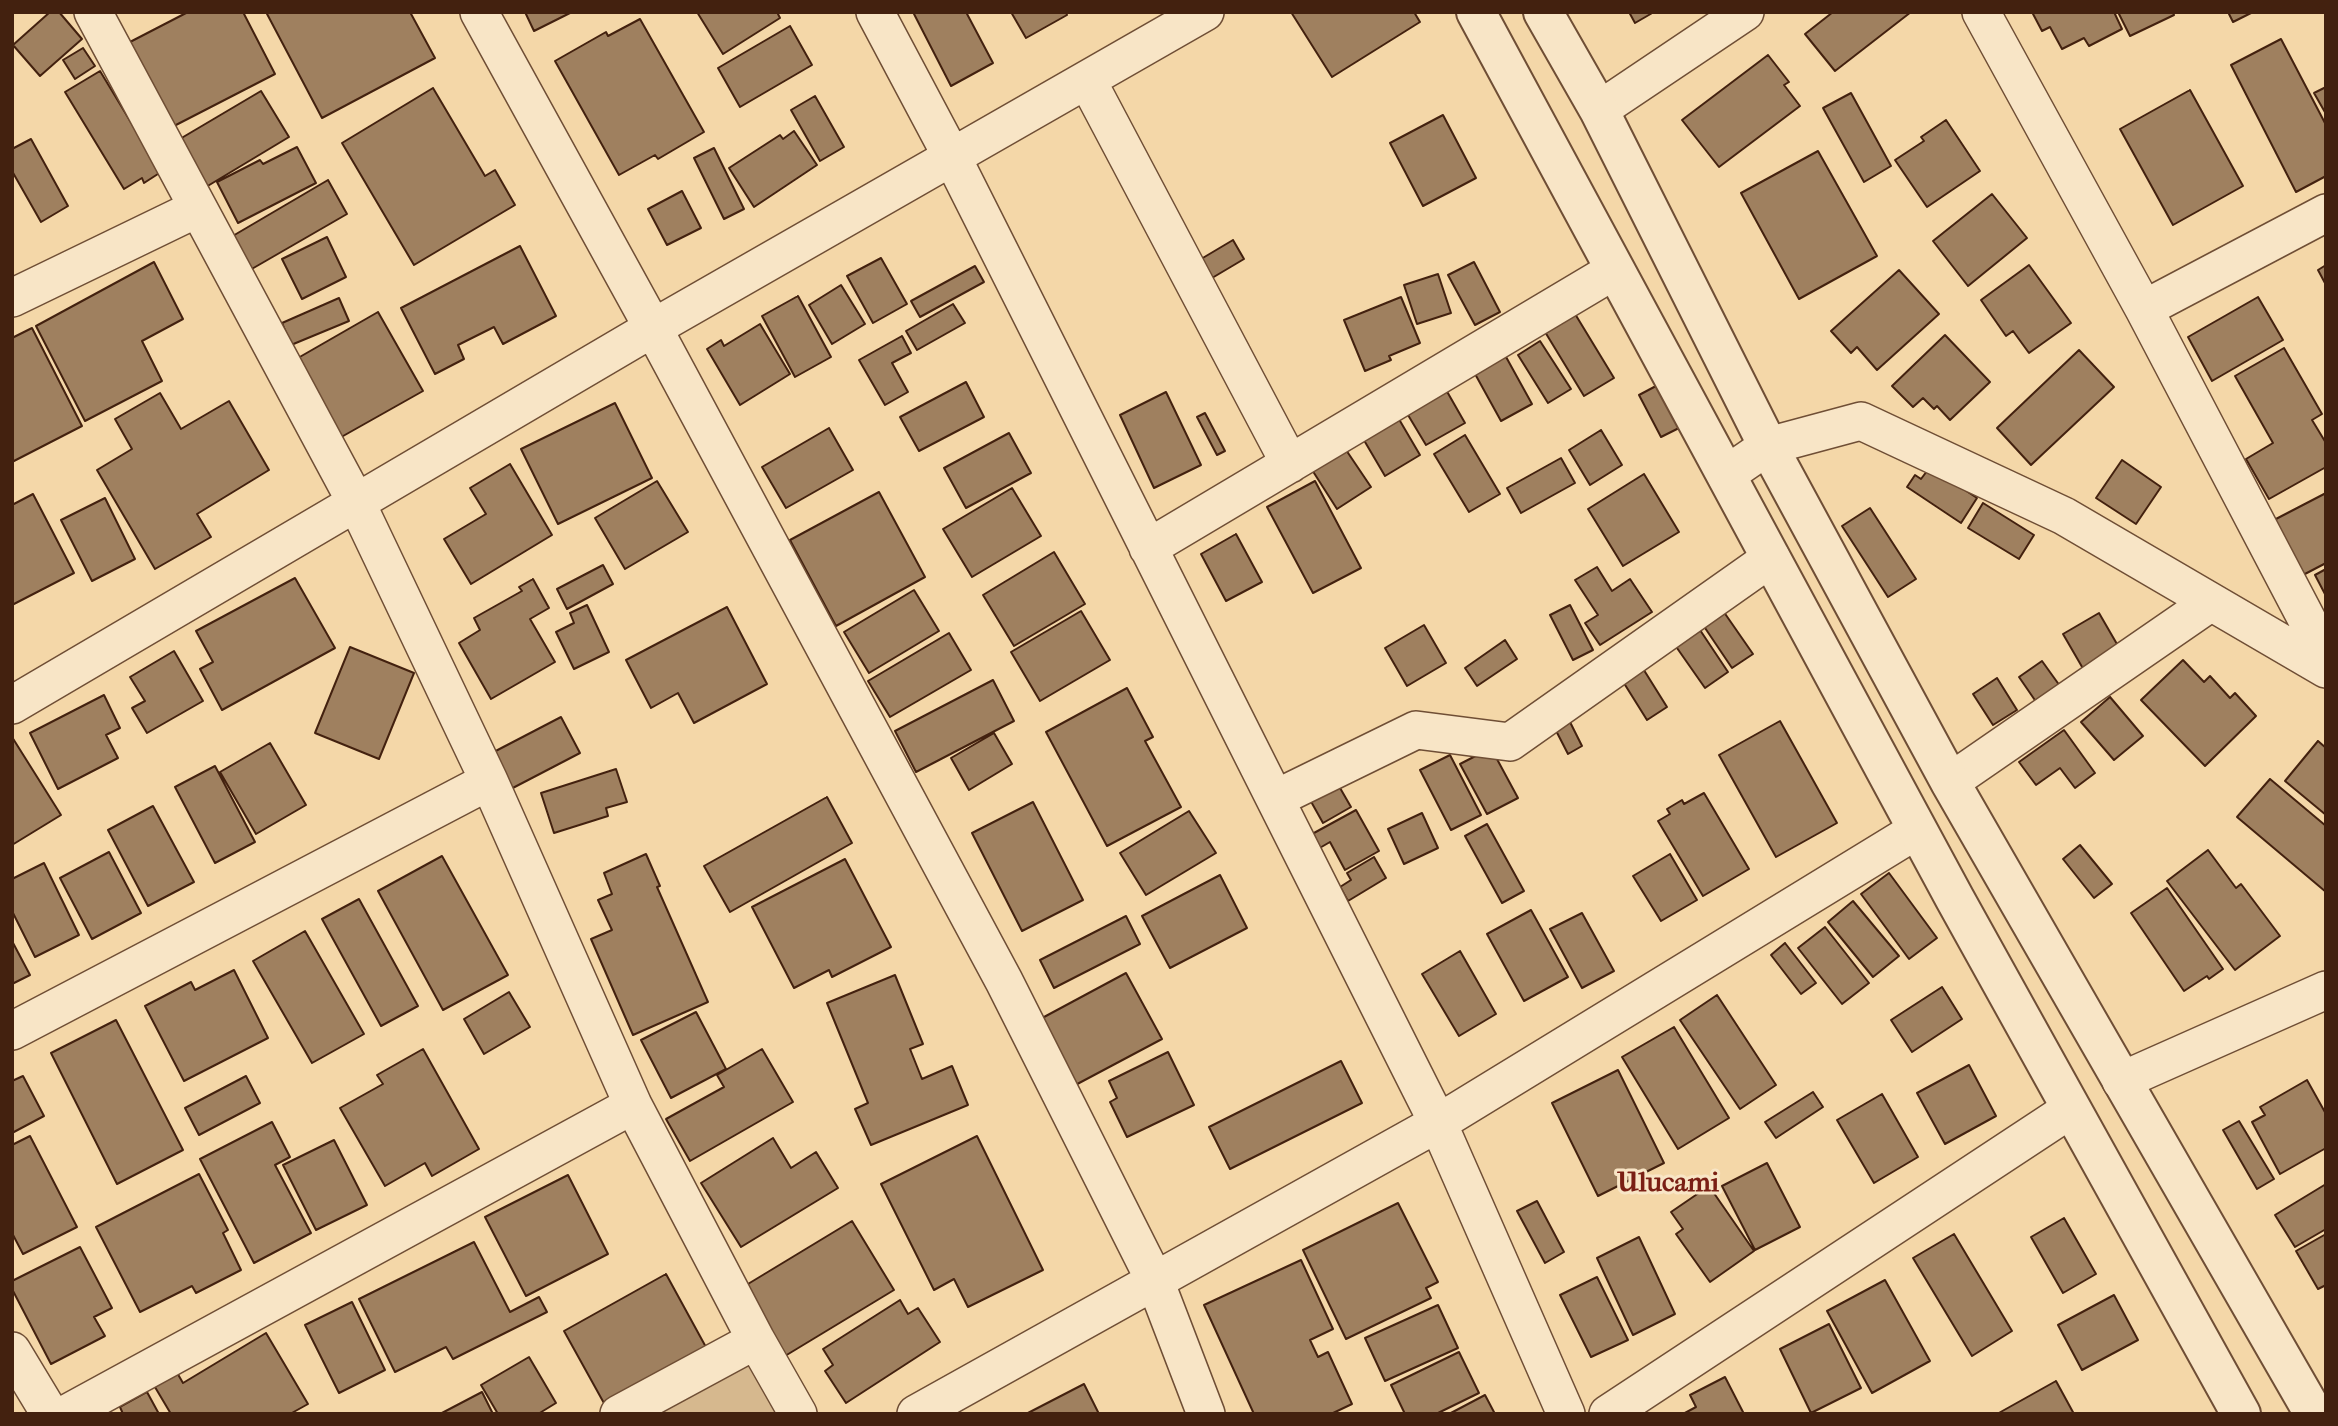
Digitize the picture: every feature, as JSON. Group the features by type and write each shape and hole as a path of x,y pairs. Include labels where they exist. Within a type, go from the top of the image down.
{"street":[{"path":"479,12 653,328 1004,981 1154,1281 1206,1414"},
{"path":"875,12 952,157 1438,1124 1566,1414"},
{"path":"12,705 653,328 1205,12"},
{"path":"1476,12 1917,830 2241,1414"},
{"path":"1543,12 1599,110 1768,446 1950,782 2315,1414"},
{"path":"1599,110 1745,12"},
{"path":"1981,12 2144,309 2326,656"},
{"path":"97,13 357,504 489,781 632,1105 798,1414"},
{"path":"1087,80 1290,464"},
{"path":"12,298 198,208"},
{"path":"2144,309 2326,213"},
{"path":"1148,548 1615,270"},
{"path":"1726,475 1768,446 1861,421 2064,516 2326,669"},
{"path":"1275,799 1416,730 1510,742 1771,558"},
{"path":"1950,782 2211,602"},
{"path":"12,1031 489,781"},
{"path":"916,1414 1438,1124 1917,830"},
{"path":"2121,1081 2326,990"},
{"path":"66,1414 632,1105"},
{"path":"1608,1414 2071,1109"},
{"path":"618,1414 756,1340"},
{"path":"12,1351 50,1414"}],"shaded area":[{"path":"751,1361 781,1414 651,1414"}],"building":[{"path":"50,12 59,12 82,39 40,76 13,45"},
{"path":"188,12 243,12 275,74 174,126 130,42"},
{"path":"266,12 410,12 435,58 322,118"},
{"path":"525,12 572,12 534,31"},
{"path":"697,12 777,12 780,18 723,54"},
{"path":"913,12 966,12 993,63 951,86"},
{"path":"1011,12 1066,12 1067,15 1026,38"},
{"path":"1291,12 1414,12 1420,22 1332,77"},
{"path":"1629,12 1654,12 1635,23"},
{"path":"1833,12 1911,12 1835,71 1805,34"},
{"path":"2032,12 2114,12 2122,29 2089,46 2084,38 2062,49 2050,27 2042,31"},
{"path":"2118,12 2173,12 2174,15 2130,36"},
{"path":"2228,12 2253,12 2233,22"},
{"path":"640,19 704,132 658,159 655,155 619,175 555,61 606,32 608,36"},
{"path":"790,26 812,65 740,107 718,68"},
{"path":"2281,39 2326,125 2326,176 2296,192 2231,65"},
{"path":"83,48 95,66 75,79 63,60"},
{"path":"1768,55 1789,82 1784,85 1800,106 1719,167 1682,120"},
{"path":"100,71 161,172 144,183 142,178 124,189 65,92"},
{"path":"2326,87 2326,114 2314,93"},
{"path":"433,88 485,176 495,170 515,205 414,265 342,143"},
{"path":"2190,90 2243,186 2173,225 2120,129"},
{"path":"261,91 289,137 196,193 168,146"},
{"path":"1851,93 1891,166 1864,182 1823,108"},
{"path":"815,96 844,147 820,161 791,110"},
{"path":"1443,115 1476,178 1423,206 1390,143"},
{"path":"1946,120 1980,171 1927,207 1895,160 1924,141 1921,137"},
{"path":"794,131 817,165 754,207 729,168 780,135 783,139"},
{"path":"31,139 68,206 41,222 12,171 12,149"},
{"path":"297,147 316,183 238,223 217,182 260,160 263,164"},
{"path":"714,148 744,209 724,219 694,158"},
{"path":"1818,151 1877,256 1799,299 1741,193"},
{"path":"328,180 347,214 250,270 231,237"},
{"path":"682,191 701,228 667,245 648,209"},
{"path":"1992,194 2027,238 1968,286 1933,241"},
{"path":"327,237 346,277 302,299 282,259"},
{"path":"1233,240 1244,259 1207,281 1196,262"},
{"path":"520,246 556,316 503,344 494,327 458,345 464,359 435,374 401,308"},
{"path":"881,258 907,304 873,323 847,276"},
{"path":"154,262 183,319 142,341 162,381 85,421 36,326"},
{"path":"1474,262 1500,312 1475,325 1448,275"},
{"path":"2029,265 2071,323 2029,353 2013,331 2006,336 1981,300"},
{"path":"2326,265 2326,285 2318,270"},
{"path":"975,266 984,282 920,317 911,301"},
{"path":"1899,270 1939,314 1877,370 1857,347 1851,353 1831,331"},
{"path":"1438,274 1451,313 1417,324 1404,285"},
{"path":"841,285 865,324 832,344 809,305"},
{"path":"798,296 831,357 795,377 762,316"},
{"path":"1401,297 1420,343 1389,356 1391,360 1365,371 1344,320"},
{"path":"2258,297 2283,340 2212,381 2188,337"},
{"path":"339,298 349,321 291,345 282,323"},
{"path":"953,304 965,323 917,350 906,331"},
{"path":"1569,304 1614,378 1584,396 1539,322"},
{"path":"378,312 423,391 336,440 291,362"},
{"path":"760,324 790,374 740,405 707,349 721,340 724,346"},
{"path":"32,328 82,426 12,462 12,338"},
{"path":"1945,335 1990,382 1950,420 1937,406 1934,409 1923,398 1913,407 1892,386"},
{"path":"902,336 911,353 892,363 908,392 885,405 859,360"},
{"path":"1540,341 1571,389 1548,403 1518,355"},
{"path":"1500,346 1532,404 1501,421 1469,363"},
{"path":"2284,348 2322,414 2312,420 2326,443 2326,467 2269,499 2246,459 2273,443 2235,376"},
{"path":"2079,350 2114,387 2031,465 1997,428"},
{"path":"1673,377 1695,420 1661,437 1639,395"},
{"path":"1441,381 1465,423 1426,445 1402,405"},
{"path":"966,382 984,417 919,451 900,417"},
{"path":"1166,392 1201,465 1154,488 1120,415"},
{"path":"160,393 181,429 229,401 269,470 197,514 211,537 155,569 97,470 132,449 115,419"},
{"path":"615,403 652,478 558,524 521,449"},
{"path":"1393,409 1420,455 1385,476 1358,430"},
{"path":"1205,413 1225,451 1217,455 1197,417"},
{"path":"829,428 853,470 786,508 762,467"},
{"path":"1601,430 1622,465 1590,485 1569,450"},
{"path":"1009,433 1031,473 966,508 944,468"},
{"path":"1465,435 1500,494 1469,512 1434,454"},
{"path":"1340,441 1371,487 1337,509 1307,462"},
{"path":"1561,458 1575,483 1521,513 1507,488"},
{"path":"2122,460 2161,487 2136,524 2096,498"},
{"path":"510,464 552,535 471,584 444,539 486,514 470,488"},
{"path":"1930,467 1977,498 1961,523 1907,487 1915,475 1921,479"},
{"path":"1644,474 1679,532 1623,566 1588,509"},
{"path":"657,481 688,532 625,569 595,518"},
{"path":"1315,481 1361,568 1313,593 1267,507"},
{"path":"1012,488 1041,536 972,577 943,529"},
{"path":"879,492 925,577 836,626 790,540"},
{"path":"2326,493 2326,563 2303,575 2274,520"},
{"path":"33,494 74,573 12,605 12,505"},
{"path":"105,498 135,559 92,581 61,520"},
{"path":"1983,503 2034,535 2019,559 1968,528"},
{"path":"1870,508 1916,579 1888,597 1842,526"},
{"path":"1236,534 1262,582 1226,601 1201,554"},
{"path":"1054,552 1085,604 1014,646 983,595"},
{"path":"603,565 613,584 567,609 557,589"},
{"path":"1597,567 1612,591 1630,579 1652,612 1600,645 1585,623 1598,615 1575,580"},
{"path":"2326,569 2326,596 2315,575"},
{"path":"295,578 335,648 222,710 200,669 213,662 196,631"},
{"path":"533,579 549,608 530,619 555,662 491,699 459,643 480,630 474,618 522,591 519,587"},
{"path":"914,590 939,631 869,673 844,632"},
{"path":"587,605 609,652 574,669 556,632 574,623 570,613"},
{"path":"1570,605 1593,650 1573,660 1550,615"},
{"path":"1719,605 1753,654 1732,668 1699,619"},
{"path":"727,607 767,684 694,723 678,693 651,708 626,660"},
{"path":"1081,611 1110,660 1040,701 1011,652"},
{"path":"2099,613 2121,651 2085,672 2063,634"},
{"path":"1694,621 1728,672 1705,688 1670,638"},
{"path":"1424,625 1446,663 1407,686 1385,648"},
{"path":"949,633 971,670 890,717 868,681"},
{"path":"1505,640 1517,659 1477,686 1465,668"},
{"path":"350,647 414,673 379,759 315,733"},
{"path":"174,651 203,701 147,733 132,708 145,701 130,677"},
{"path":"1637,659 1667,707 1647,720 1617,672"},
{"path":"2183,660 2204,682 2210,676 2230,698 2235,693 2256,716 2205,766 2141,700"},
{"path":"2042,661 2065,693 2041,709 2019,677"},
{"path":"1997,678 2017,710 1993,725 1973,694"},
{"path":"993,680 1014,721 916,772 895,731"},
{"path":"1127,688 1153,737 1145,741 1181,807 1107,846 1046,732"},
{"path":"104,695 120,728 106,735 118,758 58,789 30,733"},
{"path":"2110,697 2143,736 2114,760 2081,722"},
{"path":"1564,710 1582,746 1568,754 1549,717"},
{"path":"561,717 580,753 507,791 488,755"},
{"path":"1780,721 1837,823 1776,857 1719,755"},
{"path":"2064,730 2095,773 2075,788 2060,768 2036,785 2019,762"},
{"path":"994,733 1012,764 969,790 951,758"},
{"path":"12,737 61,815 12,845"},
{"path":"2318,741 2326,748 2326,815 2285,781"},
{"path":"270,743 306,805 256,834 220,772"},
{"path":"1491,748 1518,798 1487,814 1460,764"},
{"path":"1450,755 1481,815 1451,830 1420,770"},
{"path":"215,766 255,842 215,863 175,787"},
{"path":"616,769 627,802 606,808 608,816 554,833 541,793"},
{"path":"1332,774 1351,807 1323,823 1304,789"},
{"path":"2270,779 2326,826 2326,892 2237,817"},
{"path":"1704,793 1749,869 1703,896 1658,821 1670,814 1667,809 1682,800 1684,804"},
{"path":"827,797 852,843 730,912 704,866"},
{"path":"1033,802 1083,900 1022,931 972,833"},
{"path":"153,806 194,882 148,906 108,830"},
{"path":"1356,810 1379,851 1345,870 1330,842 1311,853 1303,839"},
{"path":"1189,811 1216,853 1146,895 1120,853"},
{"path":"1422,813 1438,848 1404,864 1388,829"},
{"path":"1487,824 1524,891 1502,903 1465,836"},
{"path":"2080,845 2112,884 2094,898 2063,859"},
{"path":"2208,850 2236,888 2241,884 2280,936 2235,970 2167,881"},
{"path":"109,852 141,913 92,939 60,878"},
{"path":"646,854 660,886 657,887 708,1002 633,1035 591,939 612,930 598,900 612,894 604,873"},
{"path":"1670,854 1697,900 1661,921 1633,876"},
{"path":"442,856 508,975 443,1010 378,891"},
{"path":"1374,857 1386,878 1348,901 1340,887 1351,880 1347,873"},
{"path":"845,859 891,947 832,977 829,970 794,988 752,907"},
{"path":"44,863 79,935 35,957 12,911 12,879"},
{"path":"1889,873 1937,938 1909,959 1861,894"},
{"path":"1220,875 1247,928 1170,968 1142,916"},
{"path":"2167,888 2223,969 2184,991 2131,913"},
{"path":"359,899 418,1006 381,1026 322,919"},
{"path":"1853,901 1899,956 1873,977 1828,922"},
{"path":"1531,910 1568,977 1524,1001 1487,934"},
{"path":"1582,913 1614,971 1582,988 1550,929"},
{"path":"1126,916 1140,944 1054,988 1040,960"},
{"path":"1825,927 1869,983 1842,1004 1798,948"},
{"path":"305,931 364,1034 312,1063 253,961"},
{"path":"12,941 30,975 12,984"},
{"path":"1785,943 1816,983 1801,994 1771,955"},
{"path":"1460,951 1496,1014 1459,1036 1422,974"},
{"path":"234,970 268,1038 184,1081 145,1006 191,982 195,990"},
{"path":"1126,973 1162,1039 1066,1090 1031,1024"},
{"path":"895,975 923,1044 910,1049 922,1079 952,1066 968,1105 871,1145 855,1109 868,1103 827,1003"},
{"path":"1942,987 1962,1019 1912,1052 1891,1020"},
{"path":"509,992 530,1027 484,1054 464,1019"},
{"path":"1717,995 1776,1085 1740,1109 1680,1020"},
{"path":"696,1012 726,1069 671,1098 641,1040"},
{"path":"116,1020 183,1150 117,1184 51,1053"},
{"path":"1674,1027 1729,1118 1678,1149 1622,1057"},
{"path":"423,1049 479,1149 432,1176 425,1163 385,1186 340,1108 383,1084 377,1075"},
{"path":"762,1049 793,1102 690,1161 666,1119 724,1087 717,1075"},
{"path":"1168,1052 1194,1105 1127,1137 1110,1102 1117,1098 1109,1081"},
{"path":"1341,1061 1362,1103 1230,1169 1209,1127"},
{"path":"1969,1065 1996,1116 1945,1144 1917,1093"},
{"path":"1618,1070 1664,1163 1598,1196 1552,1103"},
{"path":"23,1076 44,1116 12,1133 12,1081"},
{"path":"246,1076 260,1103 199,1135 185,1108"},
{"path":"2307,1080 2326,1114 2326,1148 2280,1174 2252,1122 2265,1115 2260,1107"},
{"path":"1813,1092 1823,1107 1776,1138 1765,1122"},
{"path":"1882,1094 1918,1157 1874,1183 1837,1120"},
{"path":"2239,1121 2274,1179 2257,1189 2223,1130"},
{"path":"272,1122 290,1157 275,1165 311,1233 254,1263 200,1159"},
{"path":"30,1136 77,1227 23,1254 12,1233 12,1145"},
{"path":"977,1136 1043,1270 968,1307 954,1279 934,1290 881,1184"},
{"path":"773,1138 791,1168 816,1152 838,1188 741,1247 701,1183"},
{"path":"334,1140 367,1205 316,1230 283,1165"},
{"path":"1767,1163 1800,1227 1755,1250 1722,1186"},
{"path":"199,1174 228,1230 223,1233 241,1270 196,1293 192,1286 140,1312 96,1227"},
{"path":"568,1175 608,1254 526,1296 485,1217"},
{"path":"2326,1184 2326,1229 2295,1247 2275,1215"},
{"path":"1709,1186 1754,1251 1710,1282 1676,1234 1683,1229 1671,1212"},
{"path":"1537,1201 1564,1252 1545,1263 1517,1211"},
{"path":"1398,1203 1438,1282 1426,1288 1431,1298 1346,1339 1303,1250"},
{"path":"2064,1218 2096,1274 2063,1293 2031,1237"},
{"path":"852,1221 894,1290 785,1356 743,1287"},
{"path":"1954,1234 2012,1331 1972,1356 1913,1258"},
{"path":"2326,1234 2326,1285 2318,1289 2296,1251"},
{"path":"1639,1237 1675,1314 1633,1335 1597,1258"},
{"path":"474,1242 510,1312 539,1297 547,1312 453,1359 446,1347 395,1372 359,1299"},
{"path":"80,1247 112,1308 94,1317 105,1336 51,1364 12,1289 12,1281"},
{"path":"1301,1260 1333,1329 1310,1340 1318,1357 1328,1352 1352,1404 1331,1414 1254,1414 1204,1305"},
{"path":"666,1274 707,1349 605,1405 564,1331"},
{"path":"1597,1277 1628,1340 1591,1357 1560,1295"},
{"path":"1885,1280 1930,1361 1872,1393 1827,1311"},
{"path":"2114,1295 2138,1340 2082,1370 2058,1325"},
{"path":"900,1300 908,1314 918,1308 940,1342 846,1403 825,1371 833,1365 823,1349"},
{"path":"352,1302 385,1370 339,1393 305,1325"},
{"path":"1438,1305 1458,1348 1385,1381 1365,1338"},
{"path":"1829,1324 1861,1388 1811,1413 1780,1349"},
{"path":"266,1333 308,1404 290,1414 171,1414 149,1377 172,1364 183,1383"},
{"path":"1459,1352 1479,1393 1436,1414 1405,1414 1391,1385"},
{"path":"529,1357 556,1403 538,1414 498,1414 481,1385"},
{"path":"1725,1377 1744,1414 1683,1414 1696,1407 1690,1395"},
{"path":"2056,1381 2074,1414 1997,1414"},
{"path":"1084,1384 1099,1414 1026,1414"},
{"path":"147,1392 159,1414 123,1414 120,1407"},
{"path":"482,1392 493,1414 440,1414"},
{"path":"1485,1395 1495,1414 1449,1414"}],"district":[{"name":"Ulucami","path":"1668,1184"}]}
